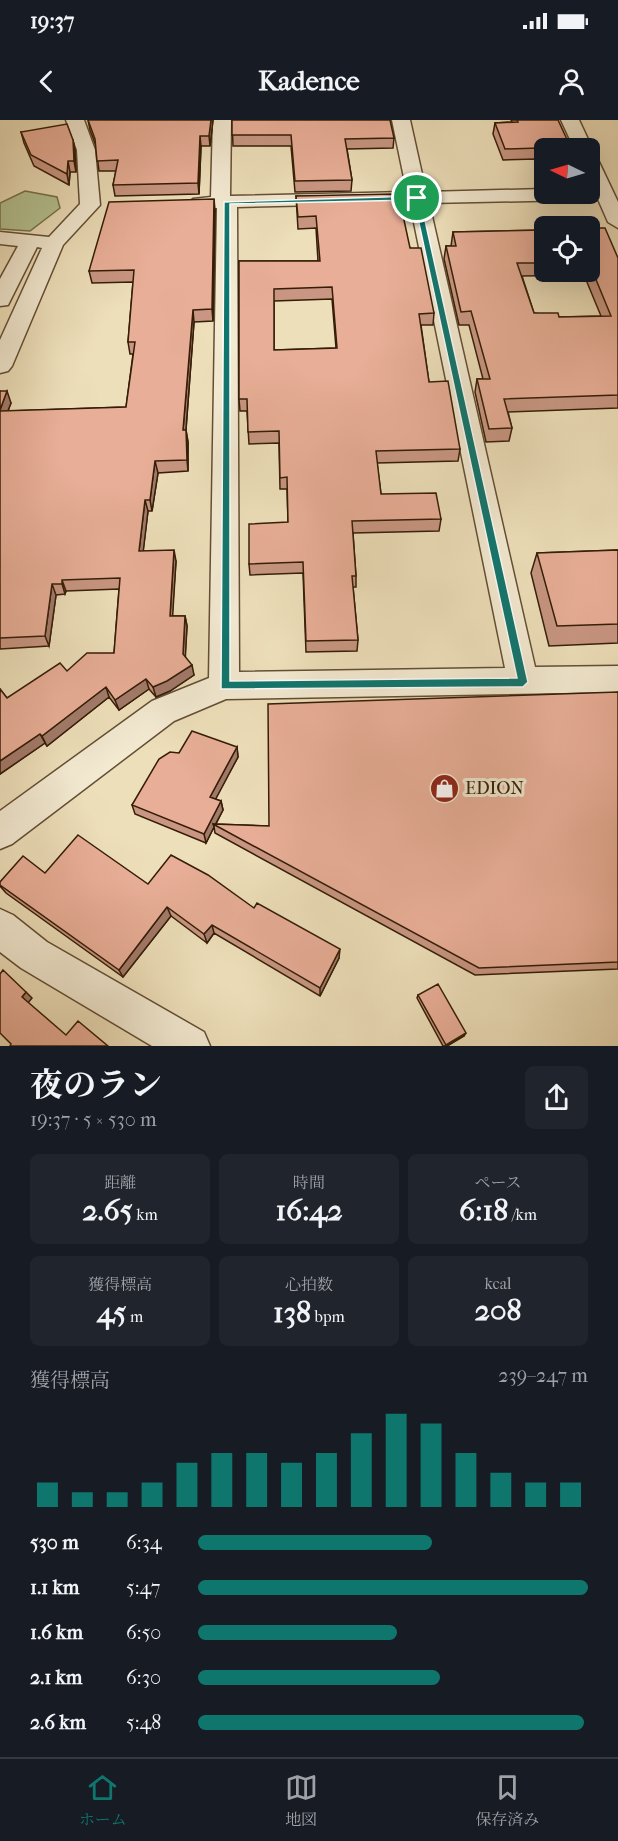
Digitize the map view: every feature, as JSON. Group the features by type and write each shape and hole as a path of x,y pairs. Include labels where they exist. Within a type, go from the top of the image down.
{"street":[{"path":"75,120 87,150 90,205"},
{"path":"222,120 224,686"},
{"path":"401,120 523,682"},
{"path":"570,120 578,138"},
{"path":"604,193 618,222"},
{"path":"184,203 534,195"},
{"path":"0,366 7,335 54,243 90,205 114,204"},
{"path":"0,238 54,243"},
{"path":"0,300 30,241"},
{"path":"0,832 163,711 224,686 618,679"},
{"path":"0,928 34,955 190,1046"}],"green space":[{"path":"25,191 57,197 60,208 30,231 0,229 0,203"}],"building":[{"path":"88,120 211,120 209,136 200,136 198,183 113,185 118,160 97,161 95,139"},
{"path":"232,120 390,120 394,138 345,139 352,180 295,181 291,135 232,135"},
{"path":"517,120 558,120 566,138 534,138 534,148 505,149 495,123 518,122"},
{"path":"67,124 73,140 74,161 68,161 67,174 31,155 21,132"},
{"path":"393,194 396,207 401,206 410,248 421,248 434,313 419,314 429,382 448,381 460,449 376,451 381,494 436,493 441,519 352,521 356,576 352,576 358,640 306,641 303,562 249,564 249,524 288,522 287,477 280,478 279,431 248,432 247,399 239,399 239,261 320,261 316,216 298,217 296,196","holes":["332,287 337,348 274,350 274,289"]},
{"path":"214,199 212,309 193,310 183,430 186,430 187,460 155,461 150,500 145,500 139,551 174,550 170,616 185,616 183,654 192,665 153,687 146,679 115,700 106,687 42,736 40,734 0,761 0,689 7,698 60,663 67,671 87,653 114,653 120,578 62,580 62,584 52,584 45,636 0,638 0,411 126,407 135,342 128,342 134,270 89,271 109,202"},
{"path":"600,228 605,228 618,258 618,395 504,399 512,428 489,429 477,379 490,379 471,311 461,312 446,246 456,246 453,232 534,230 534,263 517,263 534,313 558,313 559,317 611,316 597,282 600,282"},
{"path":"0,391 7,391 0,410"},
{"path":"618,550 618,624 557,626 537,553"},
{"name":"EDION","path":"618,692 618,962 479,968 213,824 269,826 268,704"},
{"path":"192,731 237,747 210,797 221,801 204,834 132,805 159,759 170,752 179,753"},
{"path":"78,835 148,884 171,855 208,875 254,908 257,903 340,949 320,988 212,925 204,934 167,907 119,970 0,885 0,882 23,856 45,873"},
{"path":"3,970 26,992 22,997 66,1035 78,1021 108,1046 10,1046 11,1044 0,1033 0,974"},
{"path":"438,984 466,1033 446,1045 418,995"}],"place":[{"name":"EDION","path":"444,788"}],"route":[{"path":"417,198 523,682 224,686 227,202 417,198"}]}
